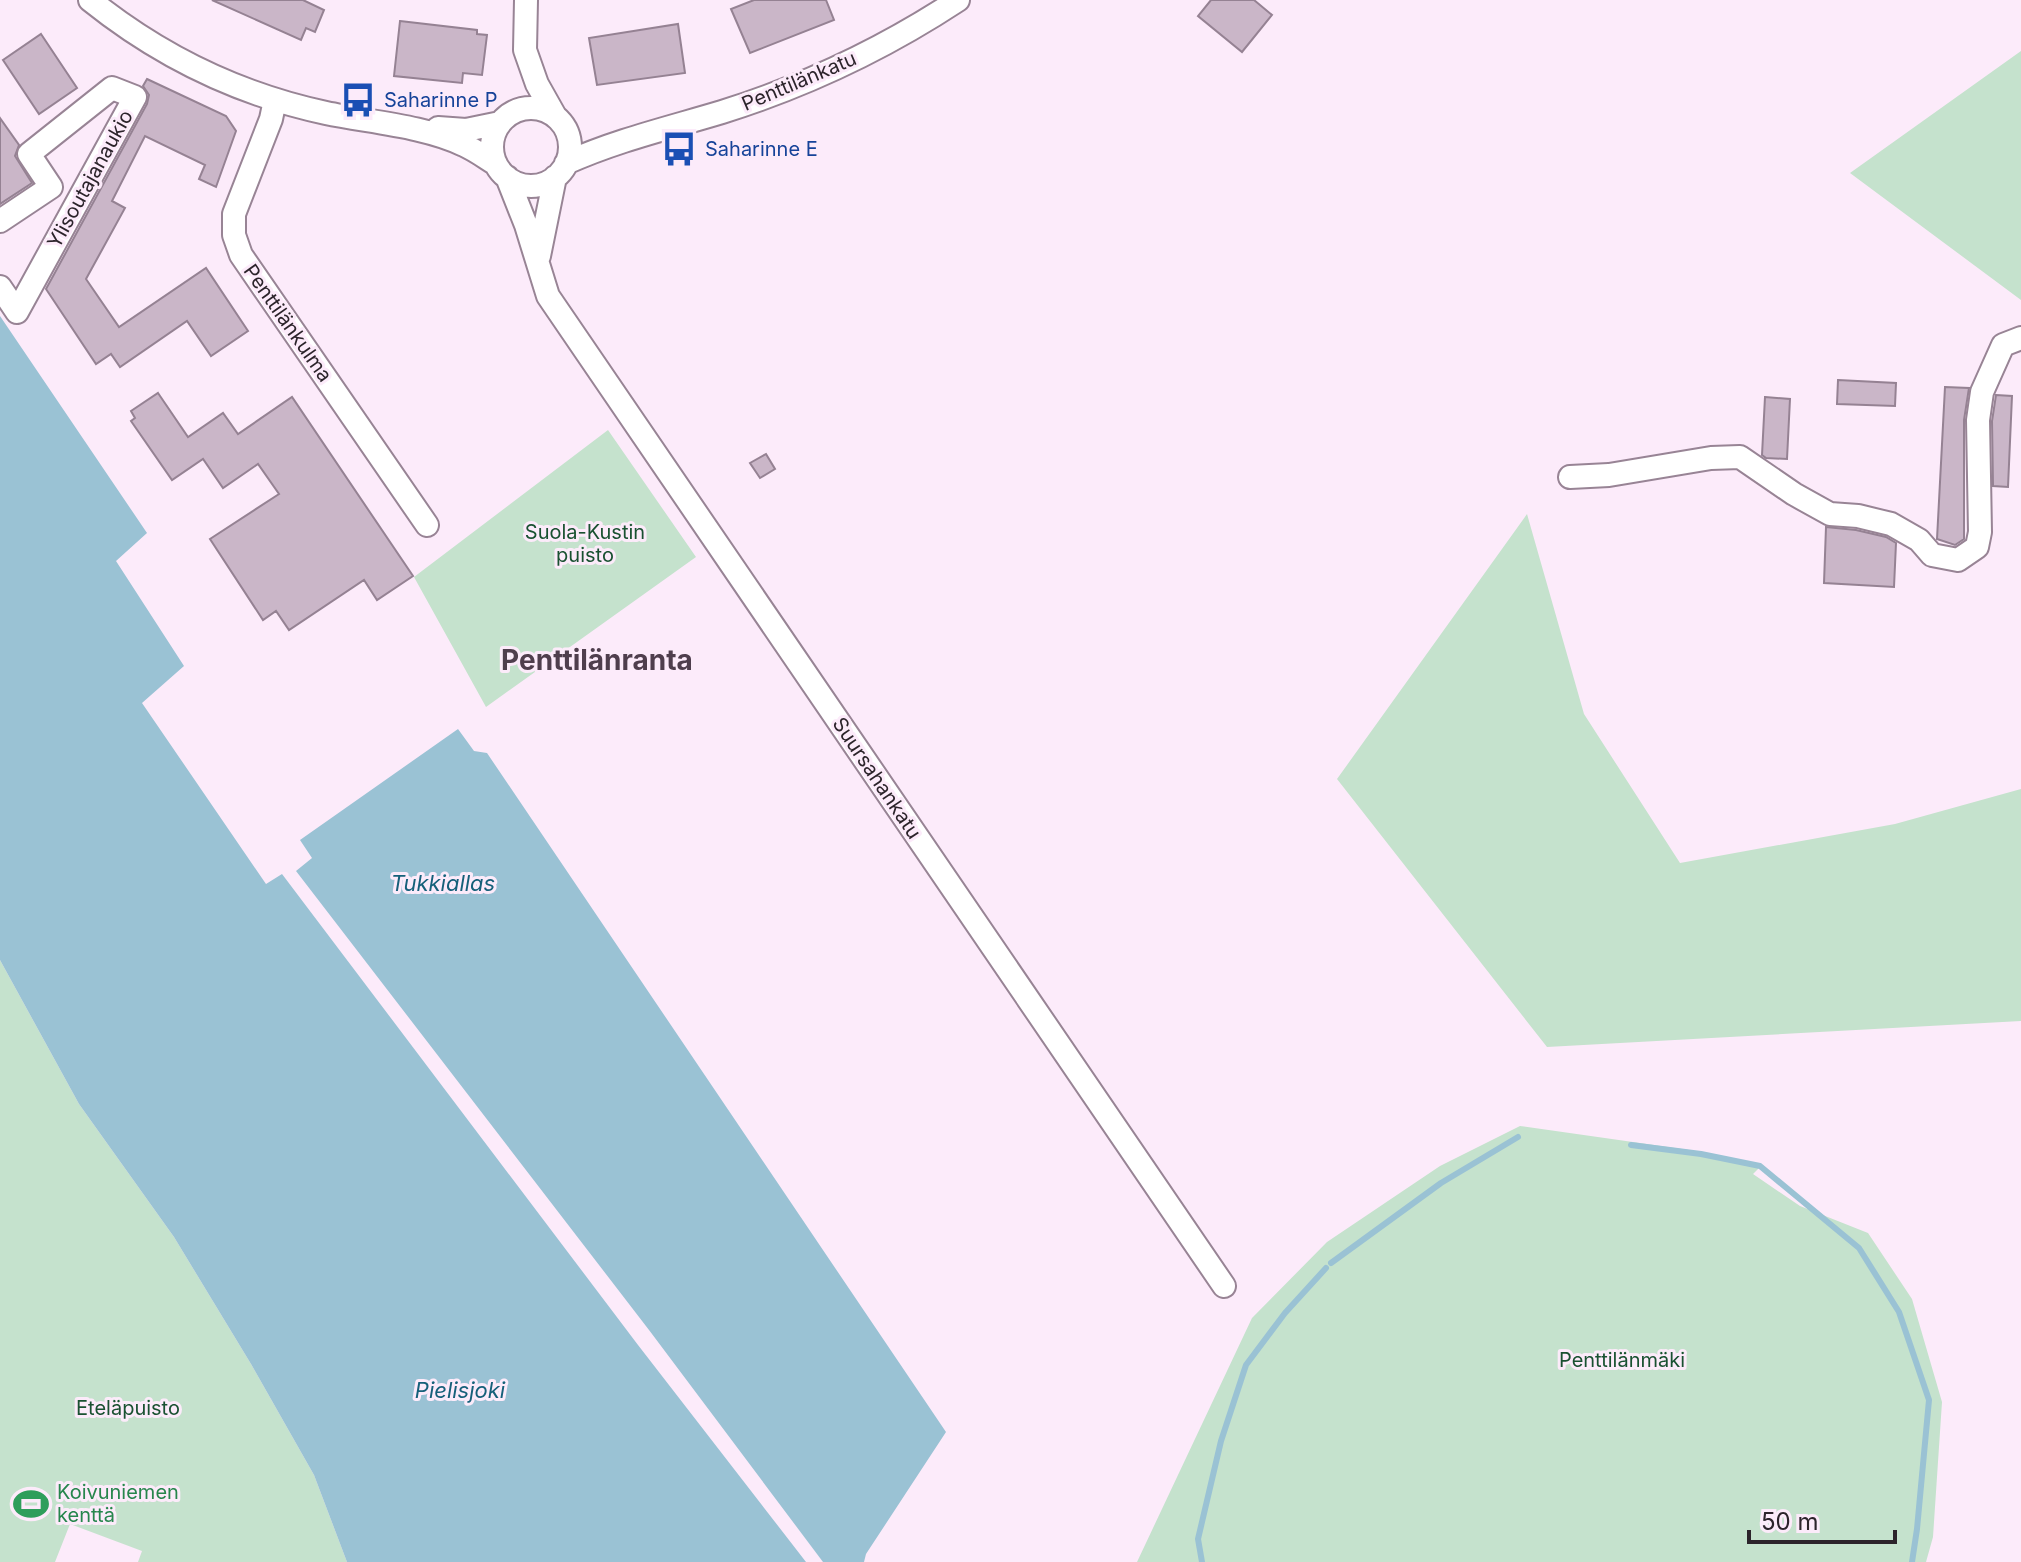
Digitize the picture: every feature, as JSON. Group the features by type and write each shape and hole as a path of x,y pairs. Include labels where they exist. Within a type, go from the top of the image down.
{"street":[{"path":"90,0 148,42 210,77 275,100 402,127 463,144 531,186 548,182 561,170"},
{"path":"501,170 493,156 493,138 523,86 526,0"},
{"name":"Penttilänkatu","path":"561,170 630,138 723,112 787,89 890,41 958,0"},
{"path":"525,50 537,84 570,147 561,170 538,265"},
{"name":"Ylisoutajanaukio","path":"0,221 51,187 29,154 112,88 135,97 17,312 0,287"},
{"name":"Penttilänkulma","path":"275,100 266,133 234,214 234,235 241,255 427,525"},
{"path":"402,127 466,130 539,109 560,123 630,138"},
{"name":"Suursahankatu","path":"501,170 526,225 548,296 1224,1286"},
{"path":"1570,477 1609,475 1711,458 1740,457 1830,514 1858,516 1891,524 1919,540 1932,555 1958,560 1977,547 1980,532 1978,420 1982,392 2003,345 2021,338"}],"green space":[{"path":"2021,51 2021,300 1850,173"},
{"name":"Suola-Kustin puisto","path":"608,430 696,557 486,707 414,577"},
{"path":"1527,514 1584,714 1680,863 1895,824 2021,789 2021,1021 1547,1047 1337,779"},
{"name":"Eteläpuisto","path":"0,960 79,1104 174,1237 251,1364 314,1475 347,1562 138,1562 142,1551 70,1524 55,1562 0,1562"},
{"name":"Penttilänmäki","path":"1520,1126 1703,1152 1762,1165 1753,1174 1800,1206 1868,1233 1912,1299 1942,1402 1933,1537 1926,1562 1137,1562 1252,1318 1327,1242 1440,1166"}],"water":[{"name":"Pielisjoki","path":"0,316 147,533 116,561 184,666 142,703 266,884 282,874 806,1562 347,1562 314,1475 251,1364 174,1237 79,1104 0,960"},
{"name":"Tukkiallas","path":"458,729 474,751 487,753 946,1432 866,1554 864,1562 823,1562 296,871 312,858 300,840"}],"building":[{"path":"212,0 303,0 324,10 315,32 306,28 301,40"},
{"path":"754,0 826,0 834,20 750,53 731,9"},
{"path":"1211,0 1254,0 1272,15 1242,52 1198,16"},
{"path":"400,21 477,30 477,34 487,35 482,75 463,73 462,83 394,76"},
{"path":"678,24 685,73 597,85 589,38"},
{"path":"41,34 77,88 39,114 3,60"},
{"path":"147,79 226,116 236,131 216,187 199,179 205,165 145,136 112,201 125,208 86,279 119,327 206,268 248,331 211,356 187,321 120,367 111,354 96,364 46,289 147,104 149,95 143,86"},
{"path":"0,118 19,145 15,156 32,183 0,204"},
{"path":"1838,380 1896,383 1895,406 1837,404"},
{"path":"1945,387 1969,388 1964,420 1964,539 1955,545 1937,539"},
{"path":"158,393 188,437 223,413 238,434 292,397 413,576 377,600 364,580 289,630 276,611 263,620 210,539 279,494 258,464 223,488 203,459 172,480 131,421 135,418 131,411"},
{"path":"1996,395 2012,396 2008,487 1993,486 1992,421"},
{"path":"1765,397 1790,399 1787,459 1762,455"},
{"path":"766,454 775,469 760,478 750,463"},
{"path":"1826,527 1856,530 1886,537 1896,543 1894,587 1824,583"}],"waterway":[{"path":"1331,1263 1441,1183 1518,1137"},
{"path":"1631,1145 1760,1166 1859,1248 1899,1312 1929,1400 1912,1562"},
{"path":"1202,1562 1198,1539 1221,1441 1246,1365 1285,1313 1326,1268"}],"place":[{"name":"Saharinne P","path":"358,100"},
{"name":"Saharinne E","path":"679,149"},
{"name":"Koivuniemen kenttä","path":"31,1504"}],"district":[{"name":"Penttilänranta","path":"597,660"}]}
